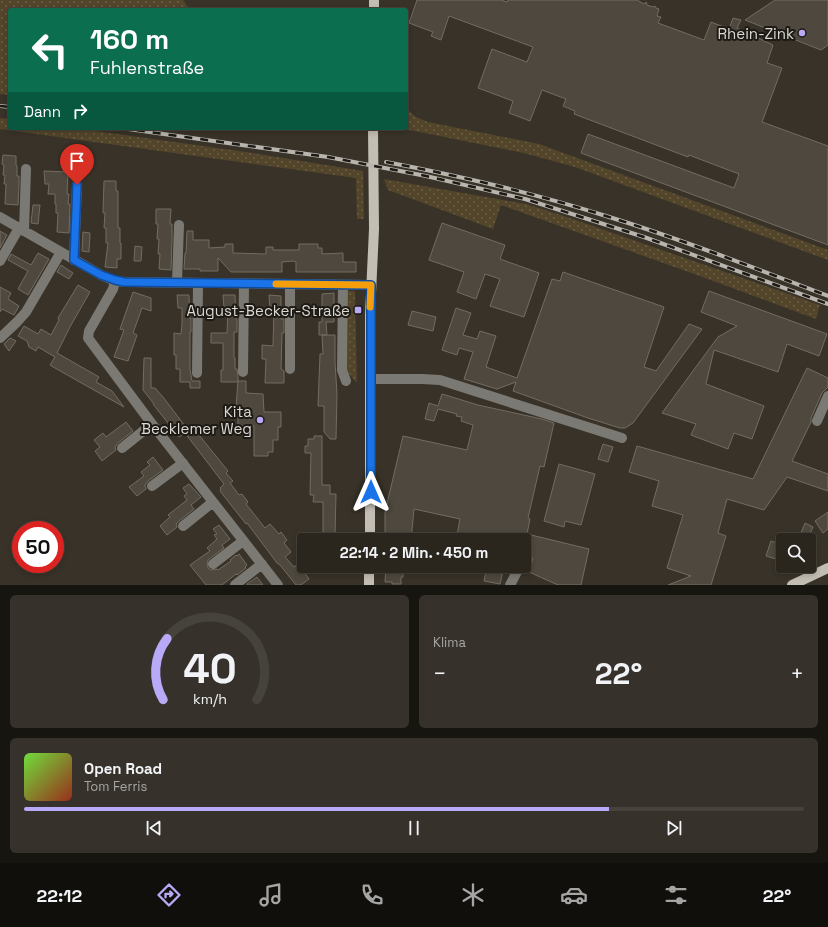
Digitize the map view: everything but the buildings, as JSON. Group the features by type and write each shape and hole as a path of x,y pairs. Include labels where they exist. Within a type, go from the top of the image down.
{"main road":[{"path":"370,533 371,285 374,229 373,130"},
{"path":"792,585 828,568"},
{"path":"369,573 369,585"}],"street":[{"path":"0,261 22,230 26,169"},
{"path":"74,260 77,185"},
{"path":"0,217 101,275 115,280 244,284 371,285"},
{"path":"177,282 180,225"},
{"path":"0,338 26,312 61,252"},
{"path":"115,280 113,289 90,331 88,338 152,424 278,585"},
{"path":"197,373 198,283"},
{"path":"243,372 244,284"},
{"path":"290,284 290,369"},
{"path":"343,285 342,370 346,381"},
{"path":"371,379 440,380 622,438"},
{"path":"817,421 828,396"},
{"path":"122,448 152,424"},
{"path":"152,486 183,463"},
{"path":"183,526 213,502"},
{"path":"213,564 243,541"},
{"path":"235,585 262,564"},
{"path":"510,585 516,573"}],"shaded area":[{"path":"0,0 183,0 189,8 8,8 8,95 0,94"},
{"path":"408,110 416,117 428,122 539,144 828,250 828,260 575,167 524,153 408,130"},
{"path":"0,118 8,119 8,130 88,130 253,153 363,171 364,219 357,219 356,178 0,129"},
{"path":"384,179 526,204 564,216 820,305 816,319 501,205 493,229 388,190"},
{"path":"348,291 355,291 357,382 347,371"}],"railway":[{"path":"0,106 8,107"},
{"path":"135,130 328,157 426,176 525,199 644,237 828,304"},
{"path":"386,162 497,186 579,208 690,244 828,296"}],"slow traffic":[{"path":"276,284 371,285 370,307"}],"place":[{"name":"Rhein-Zink","path":"802,33"},
{"name":"August-Becker-Straße","path":"358,310"},
{"name":"Kita Becklemer Weg","path":"260,420"}],"route":[{"path":"77,185 74,260 101,275 115,280 124,282 371,285 371,492"}]}
